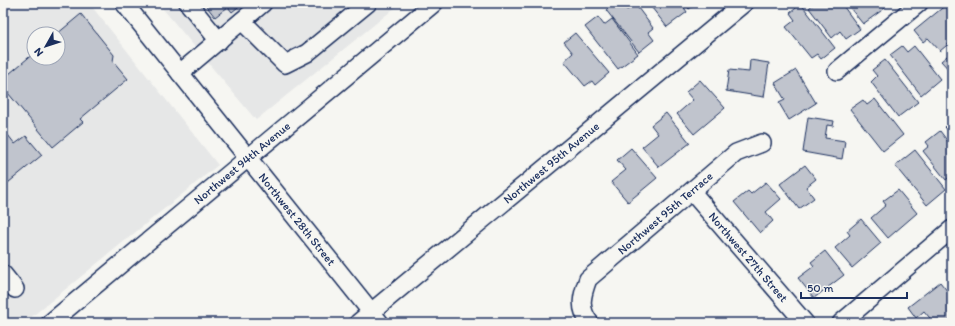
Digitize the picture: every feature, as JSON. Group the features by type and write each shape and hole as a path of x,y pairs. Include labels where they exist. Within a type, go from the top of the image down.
{"street":[{"name":"Northwest 28th Street","path":"124,3 248,158 370,320"},
{"path":"188,3 219,41"},
{"path":"180,73 263,3"},
{"path":"242,21 285,64 307,53 368,3"},
{"name":"Northwest 94th Avenue","path":"50,323 434,3"},
{"name":"Northwest 95th Avenue","path":"370,320 744,3"},
{"path":"838,71 919,3"},
{"name":"Northwest 95th Terrace","path":"590,323 586,317 581,297 588,279 736,153 762,142"},
{"name":"Northwest 27th Street","path":"692,192 805,323"},
{"path":"841,323 951,232"},
{"path":"3,274 15,288"}],"shaded area":[{"path":"3,3 89,3 218,165 24,323 3,323"},
{"path":"158,3 401,3 256,120"}],"building":[{"path":"204,3 243,3 232,12 228,7 215,17"},
{"path":"615,3 622,3 627,10 635,4 653,28 648,32 654,40 639,52 606,10"},
{"path":"648,3 681,3 687,12 667,27"},
{"path":"684,3 697,3 689,9"},
{"path":"815,3 841,3 860,29 846,39 840,31 832,38 809,8"},
{"path":"846,3 881,3 885,8 863,24"},
{"path":"801,4 835,48 821,59 817,54 811,58 786,27 795,20 790,13"},
{"path":"947,4 952,10 952,41 940,51 928,38 923,42 914,31"},
{"path":"81,14 114,55 113,61 128,79 80,119 83,122 53,147 3,87 3,79 26,60 26,66 66,66 66,26"},
{"path":"598,17 604,25 612,19 638,54 618,69 585,27"},
{"path":"575,33 609,73 595,85 592,81 585,86 564,61 573,53 564,42"},
{"path":"902,46 907,52 914,46 940,79 921,95 890,55"},
{"path":"952,52 952,73 941,61"},
{"path":"750,60 769,63 764,97 726,91 729,70 749,72"},
{"path":"885,60 918,102 898,117 871,82 877,76 872,70"},
{"path":"796,70 816,103 789,120 779,103 785,100 775,83"},
{"path":"700,80 725,108 694,134 677,114 693,100 686,92"},
{"path":"875,99 903,135 883,151 850,109 863,100 867,105"},
{"path":"666,113 690,143 659,167 642,147 658,134 651,125"},
{"path":"808,117 834,121 833,126 827,125 825,138 845,141 842,159 803,152"},
{"path":"952,122 952,135 945,127"},
{"path":"940,131 952,147 952,175 946,180 923,151 929,146 926,142"},
{"path":"8,135 15,144 26,136 42,155 3,187 3,139"},
{"path":"631,148 657,178 628,202 611,182 626,170 617,160"},
{"path":"915,150 946,189 927,205 895,166"},
{"path":"805,165 816,179 806,187 814,198 799,209 780,184"},
{"path":"766,182 781,199 766,212 773,221 760,233 734,202 748,191 751,194"},
{"path":"898,190 917,213 888,238 871,218 886,205 883,201"},
{"path":"861,219 881,243 852,268 835,248 850,235 847,231"},
{"path":"825,251 844,275 814,298 798,278 814,266 811,262"},
{"path":"940,282 952,297 952,321 949,323 934,323 924,311 916,318 908,307"}]}
